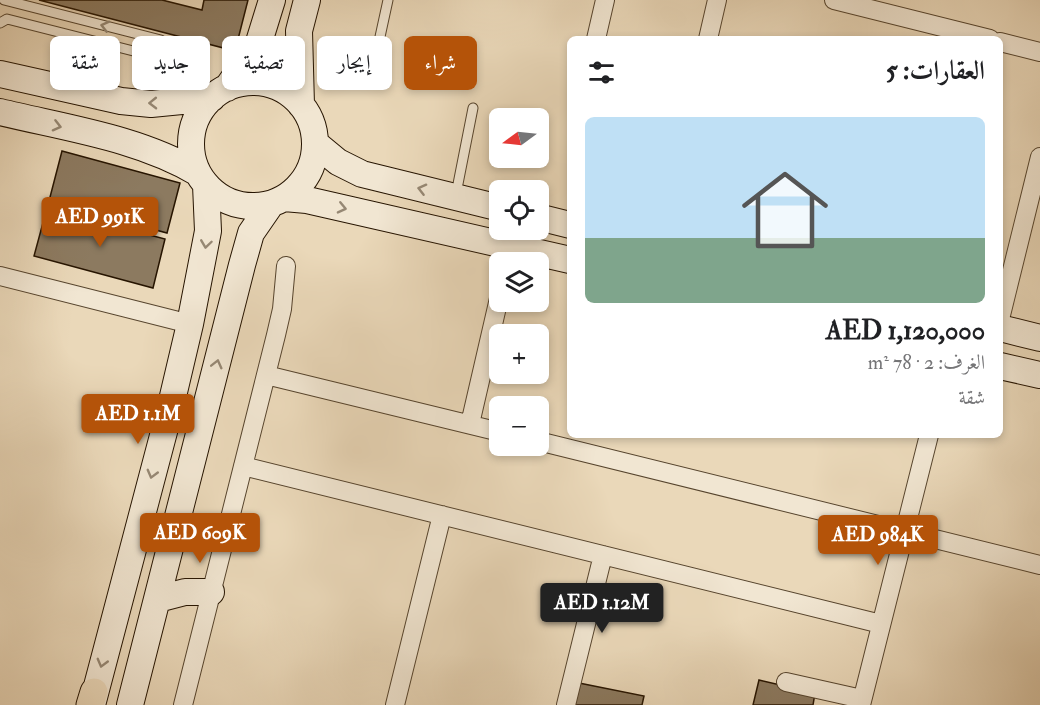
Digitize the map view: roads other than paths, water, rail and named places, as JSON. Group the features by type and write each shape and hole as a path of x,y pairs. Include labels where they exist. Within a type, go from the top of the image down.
{"street":[{"path":"92,701 170,409 190,324 208,231 202,179 192,153 192,133 199,114 219,93 259,42 272,0"},
{"path":"301,105 298,42 307,0"},
{"path":"597,36 605,0"},
{"path":"709,36 717,0"},
{"path":"834,0 978,36"},
{"path":"1003,43 1040,51"},
{"path":"0,74 121,101 151,104 219,93 246,82 267,84 286,92 301,105 311,123 315,143 307,175 278,201 251,233 130,705"},
{"path":"0,112 143,147 172,158 202,179 220,197 236,204 253,207 278,201 307,200 567,259"},
{"path":"315,143 338,162 362,174 489,206"},
{"path":"1003,300 1008,267 1040,157"},
{"path":"549,220 567,224"},
{"path":"183,705 282,309 286,266"},
{"path":"0,276 190,324"},
{"path":"470,424 496,312"},
{"path":"1003,329 1040,338"},
{"path":"1003,367 1040,375"},
{"path":"266,375 489,429"},
{"path":"786,682 862,702 928,438"},
{"path":"549,444 1040,565"},
{"path":"243,466 881,624"},
{"path":"395,705 442,515"},
{"path":"566,705 603,555"},
{"path":"168,562 188,582 211,592"},
{"path":"158,599 185,592 211,592"}],"lane":[{"path":"380,36 388,0"},
{"path":"3,1 161,40 157,57 4,21 3,1"},
{"path":"455,198 473,108"}]}
